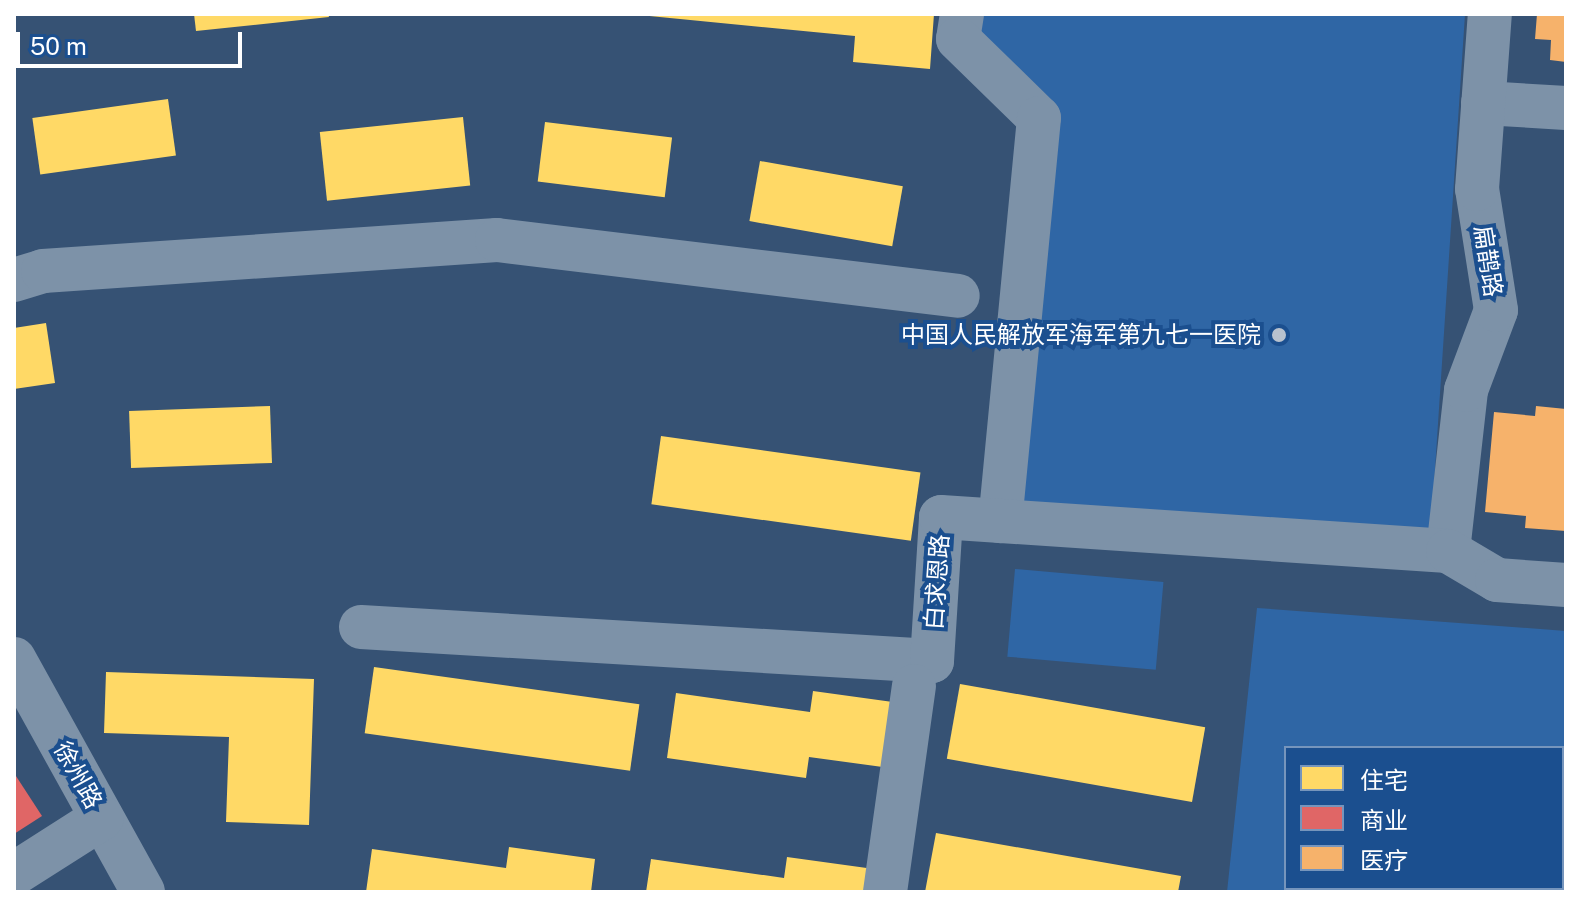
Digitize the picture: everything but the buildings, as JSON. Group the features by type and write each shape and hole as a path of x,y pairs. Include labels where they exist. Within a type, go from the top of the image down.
{"street":[{"name":"扁鹊路","path":"1448,551 1466,390 1496,310 1477,189 1490,14"},
{"path":"960,26 1039,118 1000,521"},
{"path":"1483,103 1566,108"},
{"path":"14,280 43,271 497,240 958,296"},
{"name":"白求恩路","path":"361,627 932,661 941,517 1448,551 1497,580 1566,585"},
{"name":"徐州路","path":"14,659 143,892"},
{"path":"885,892 914,686"},
{"path":"14,874 102,818"}],"shaded area":[{"name":"中国人民解放军海军第九七一医院","path":"976,14 1465,14 1431,530 1018,507 1058,110 974,30"},
{"path":"1015,569 1163,582 1156,670 1007,657"},
{"path":"1257,608 1566,631 1566,892 1227,892"}],"place":[{"name":"中国人民解放军海军第九七一医院","path":"1279,335"}]}
